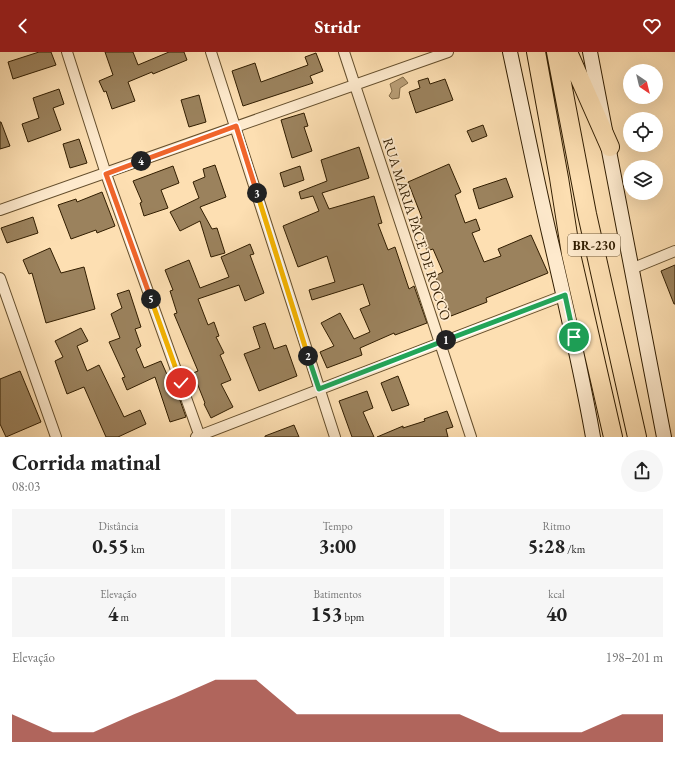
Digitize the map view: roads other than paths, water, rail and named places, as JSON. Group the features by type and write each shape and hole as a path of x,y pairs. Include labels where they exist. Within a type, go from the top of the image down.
{"highway":[{"name":"BR-230","path":"536,52 571,254 613,437"},
{"name":"BR-230","path":"556,52 587,214 636,437"},
{"path":"568,52 610,147"}],"street":[{"path":"67,52 106,174 199,436 565,295"},
{"path":"211,52 335,437"},
{"name":"RUA MARIA PACE DE ROCCO","path":"344,52 471,437"},
{"path":"0,210 106,174 236,126 448,52"},
{"path":"510,52 565,295 583,379 593,437"},
{"path":"590,52 610,147 631,269 664,437"},
{"path":"631,269 675,251"},
{"path":"0,278 56,437"}]}
